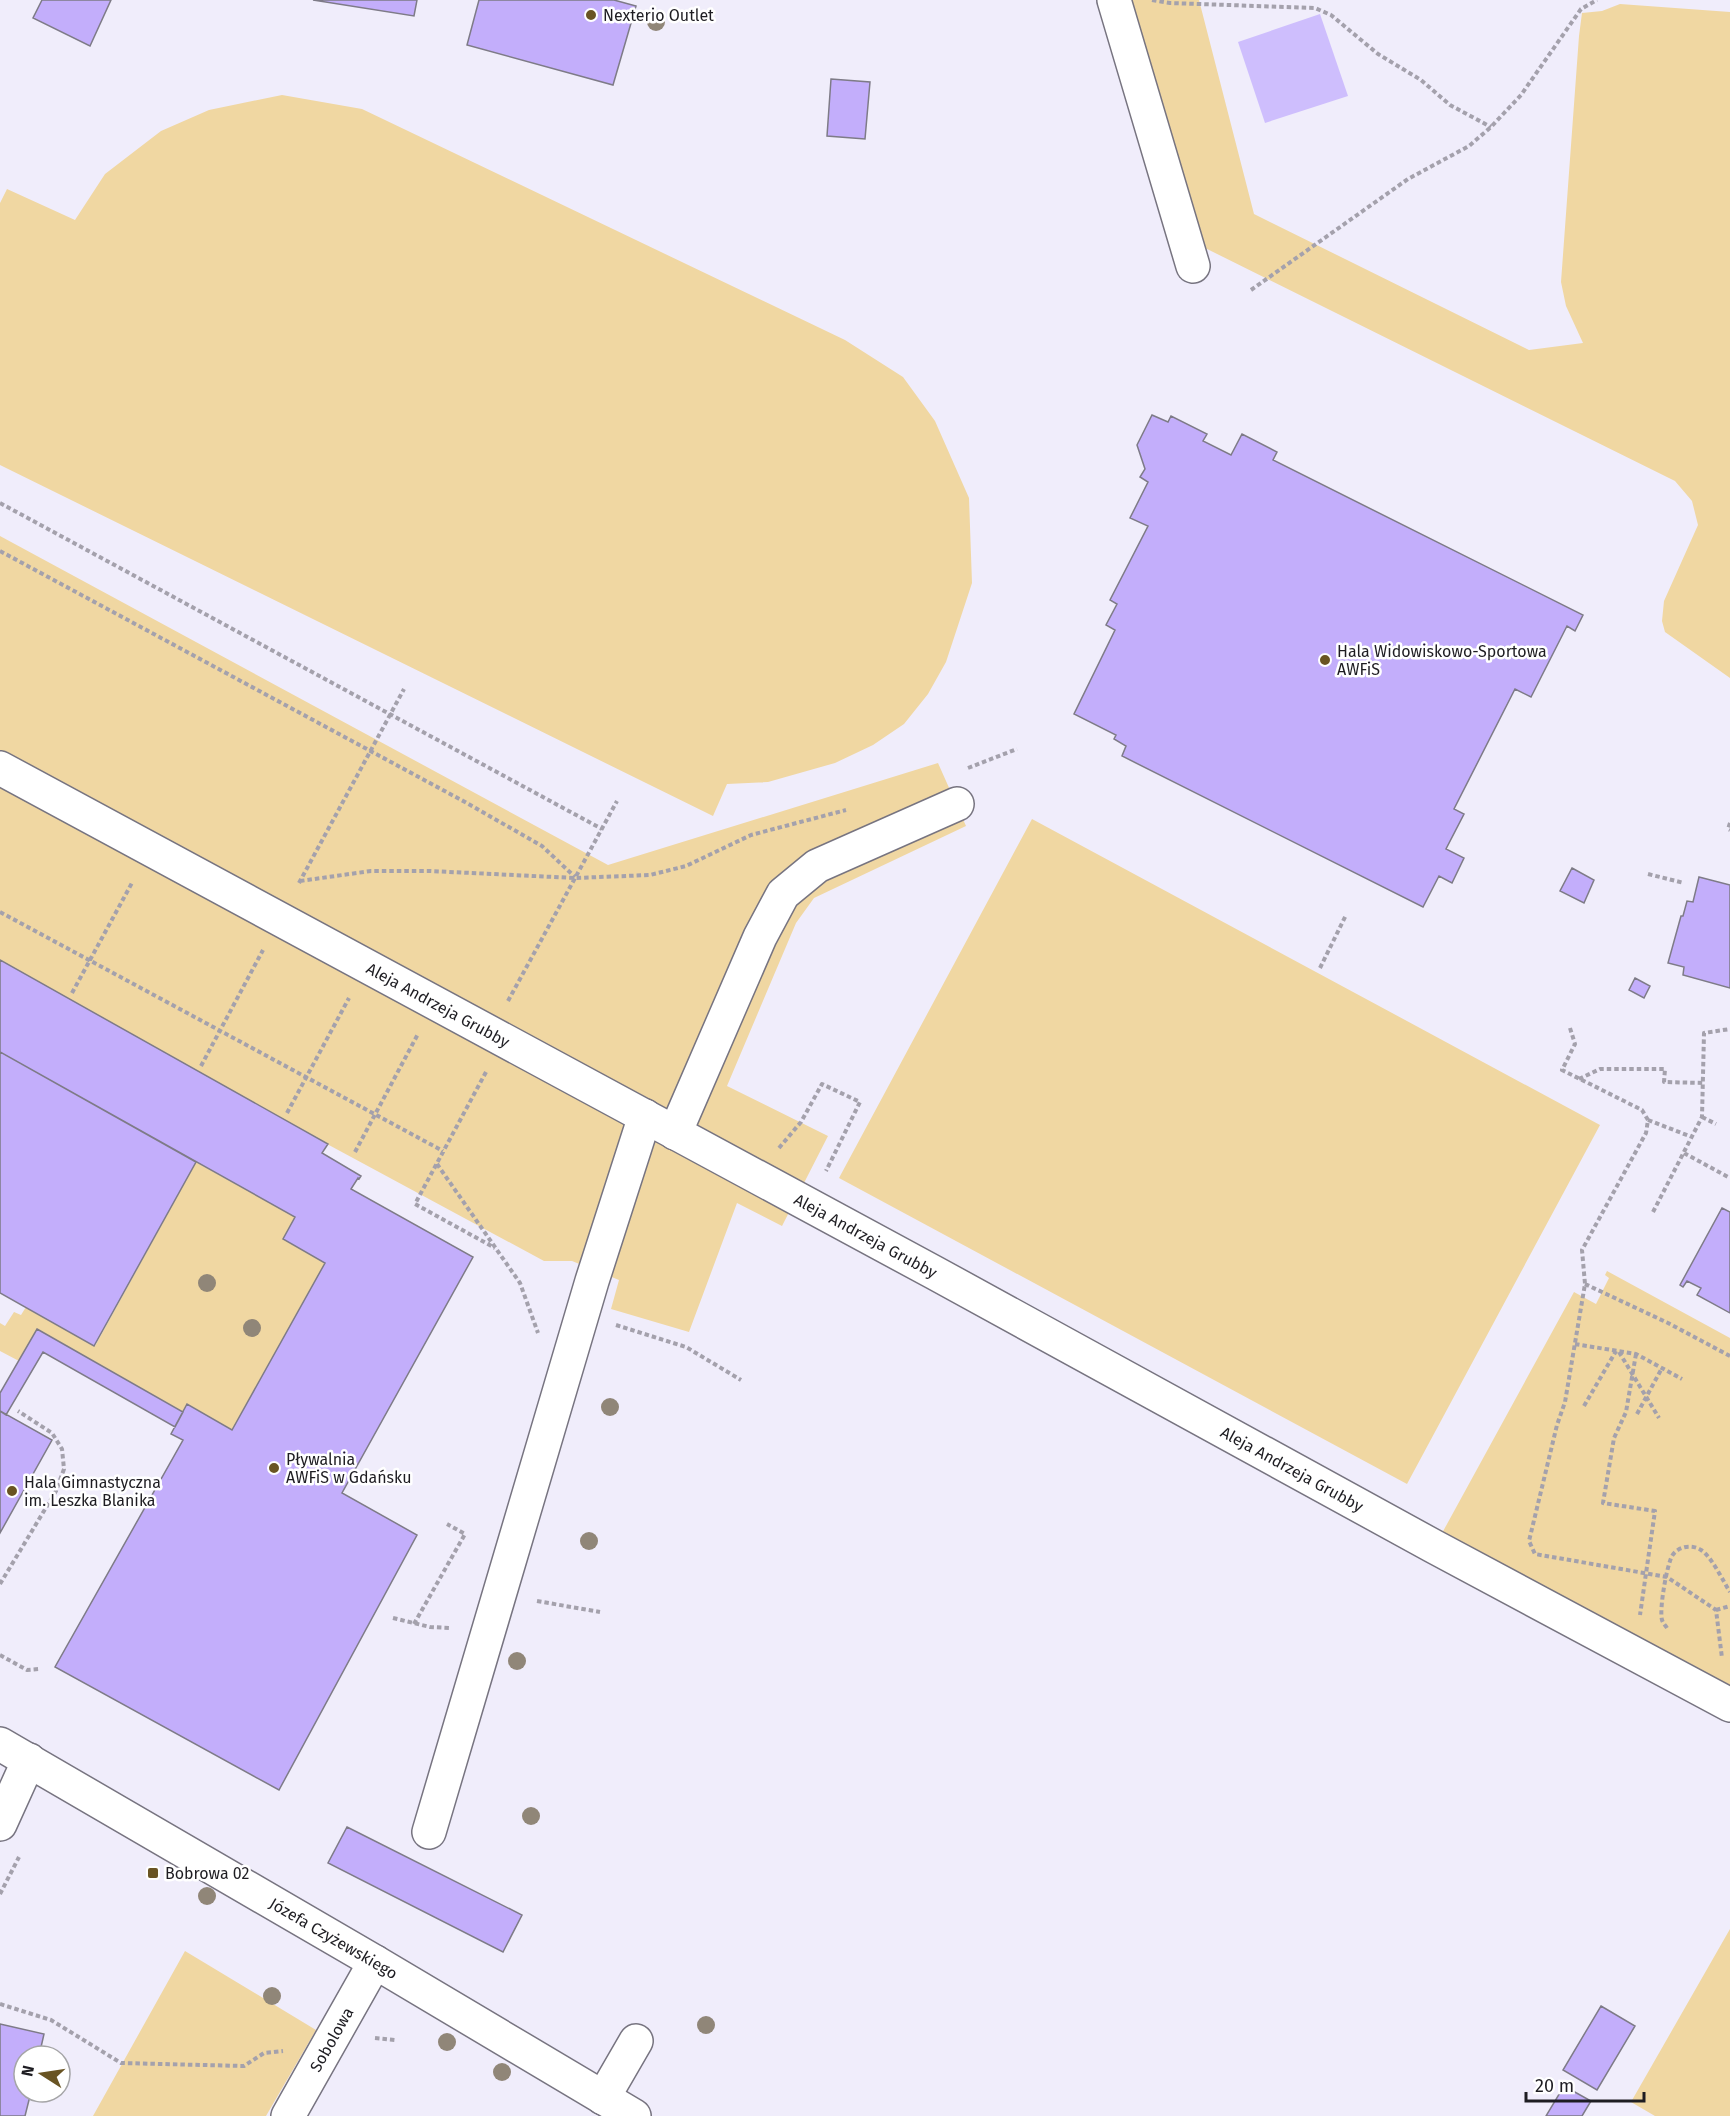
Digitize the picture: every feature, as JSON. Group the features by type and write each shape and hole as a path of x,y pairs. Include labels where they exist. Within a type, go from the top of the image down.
{"street":[{"path":"1114,0 1193,266"},
{"name":"Aleja Andrzeja Grubby","path":"0,768 1730,1705"},
{"path":"675,1133 760,937 783,894 818,866 957,804"},
{"path":"429,1832 582,1314 645,1116"},
{"name":"Józefa Czyżewskiego","path":"0,1744 634,2116"},
{"path":"0,1824 28,1760"},
{"name":"Sobolowa","path":"288,2116 375,1962"},
{"path":"603,2098 636,2041"}],"path":[{"path":"1150,0 1170,3 1315,8 1331,15 1378,54 1421,80 1450,105 1491,126"},
{"path":"1251,290 1408,179 1468,146 1521,95 1581,9 1598,0"},
{"path":"0,503 602,830"},
{"path":"0,551 465,802 542,846 575,878"},
{"path":"201,1066 404,689"},
{"path":"963,770 1017,749"},
{"path":"437,1164 496,1248 415,1204 444,1150 575,878 617,801"},
{"path":"300,881 371,871 430,870 575,878 650,875 686,866 752,835 850,809"},
{"path":"1730,823 1728,829 1730,830"},
{"path":"72,993 150,849"},
{"path":"1648,874 1684,883"},
{"path":"0,912 444,1150"},
{"path":"1320,968 1346,915"},
{"path":"287,1113 366,966"},
{"path":"355,1152 435,1003"},
{"path":"1570,1028 1575,1044 1562,1070 1642,1110 1648,1120 1692,1137"},
{"path":"1653,1212 1702,1117 1704,1033 1730,1029"},
{"path":"1579,1079 1600,1069 1639,1068 1665,1069 1664,1082 1703,1083"},
{"path":"801,1122 822,1084 860,1102 823,1177"},
{"path":"1702,1117 1716,1124"},
{"path":"1648,1120 1646,1133 1582,1250 1584,1284 1565,1402 1557,1425 1529,1541 1535,1554 1667,1577 1716,1610 1722,1659"},
{"path":"1684,1153 1730,1178"},
{"path":"1584,1284 1730,1356"},
{"path":"582,1314 686,1347 741,1380"},
{"path":"1575,1344 1636,1354 1682,1379"},
{"path":"1617,1351 1659,1418"},
{"path":"1584,1406 1617,1351"},
{"path":"1636,1354 1626,1412 1614,1438 1603,1503 1655,1511 1639,1619"},
{"path":"1637,1414 1662,1368"},
{"path":"0,1584 56,1491 64,1469 62,1449 52,1433 18,1411"},
{"path":"414,1624 465,1534 447,1524"},
{"path":"1662,1612 1672,1556 1676,1551 1688,1546 1703,1551 1730,1592"},
{"path":"498,1595 600,1612"},
{"path":"1716,1610 1730,1606"},
{"path":"0,1654 27,1670 39,1669"},
{"path":"0,2004 51,2020 121,2063 244,2066 264,2053 280,2050 303,2052 327,2047 348,2038 395,2040"}],"shaded area":[{"path":"1127,0 1199,0 1254,214 1529,350 1583,343 1566,306 1561,282 1582,13 1602,11 1620,4 1730,12 1730,678 1665,632 1662,621 1664,601 1698,525 1692,501 1675,481 1199,245"},
{"path":"1320,14 1348,96 1265,123 1238,42"},
{"path":"282,95 362,109 845,340 903,377 935,421 969,498 972,583 946,662 928,694 904,724 873,745 835,763 768,782 727,784 713,816 0,465 0,203 7,189 75,220 105,174 161,131 209,110"},
{"path":"0,536 608,865 938,763 966,826 814,898 796,923 727,1086 828,1136 782,1226 737,1203 689,1332 611,1309 619,1280 572,1261 544,1261 327,1144 0,960"},
{"path":"1032,819 1600,1125 1407,1484 839,1178"},
{"path":"196,1162 295,1217 283,1239 325,1263 232,1430 187,1405 183,1412 37,1329 19,1361 0,1351 0,1323 5,1326 14,1312 21,1315 26,1307 95,1346"},
{"path":"1607,1271 1730,1338 1730,1691 1441,1535 1574,1292 1596,1304 1609,1278 1605,1275"},
{"path":"1730,1929 1730,2116 1655,2116 1631,2102"},
{"path":"185,1951 316,2030 266,2116 93,2116"}],"building":[{"path":"42,0 111,0 90,46 33,18"},
{"path":"313,0 417,0 414,16"},
{"path":"479,0 614,0 636,6 613,85 467,45"},
{"path":"831,79 870,82 865,139 827,136"},
{"name":"Hala Widowiskowo-Sportowa AWFiS","path":"1152,415 1168,422 1171,416 1207,434 1203,441 1231,455 1242,434 1277,452 1273,460 1583,615 1575,631 1567,626 1531,697 1515,689 1454,809 1464,814 1446,849 1464,858 1452,883 1439,876 1423,907 1122,756 1126,746 1114,739 1116,735 1074,714 1115,630 1106,625 1117,604 1110,600 1148,526 1130,518 1148,482 1140,477 1145,469 1137,445"},
{"path":"1572,868 1594,880 1584,903 1560,891"},
{"path":"1699,877 1730,885 1730,988 1683,975 1684,967 1668,963 1681,916 1683,916 1687,901 1693,902"},
{"path":"0,960 328,1144 322,1153 361,1176 351,1189 473,1257 342,1493 417,1535 279,1790 55,1667 183,1440 171,1434 187,1404 232,1430 325,1263 283,1239 295,1217 0,1052"},
{"path":"1635,978 1650,986 1644,998 1629,990"},
{"path":"0,1052 196,1162 94,1346 0,1293"},
{"path":"1722,1208 1730,1212 1730,1313 1697,1295 1701,1288 1687,1281 1683,1287 1680,1285"},
{"path":"37,1329 183,1412 175,1427 43,1352 6,1415 0,1411 0,1393"},
{"name":"Hala Gimnastyczna im. Leszka Blanika","path":"0,1411 52,1440 0,1533"},
{"path":"347,1827 522,1915 503,1952 328,1863"},
{"path":"1601,2006 1635,2026 1597,2090 1563,2070"},
{"path":"0,2024 44,2034 42,2044 12,2044 12,2104 28,2104 25,2116 0,2116"},
{"path":"1564,2086 1591,2101 1582,2116 1546,2116"}],"place":[{"name":"Nexterio Outlet","path":"591,15"},
{"name":"Hala Widowiskowo-Sportowa AWFiS","path":"1325,660"},
{"name":"Pływalnia AWFiS w Gdańsku","path":"274,1468"},
{"name":"Hala Gimnastyczna im. Leszka Blanika","path":"12,1491"},
{"name":"Bobrowa 02","path":"153,1873"}]}
